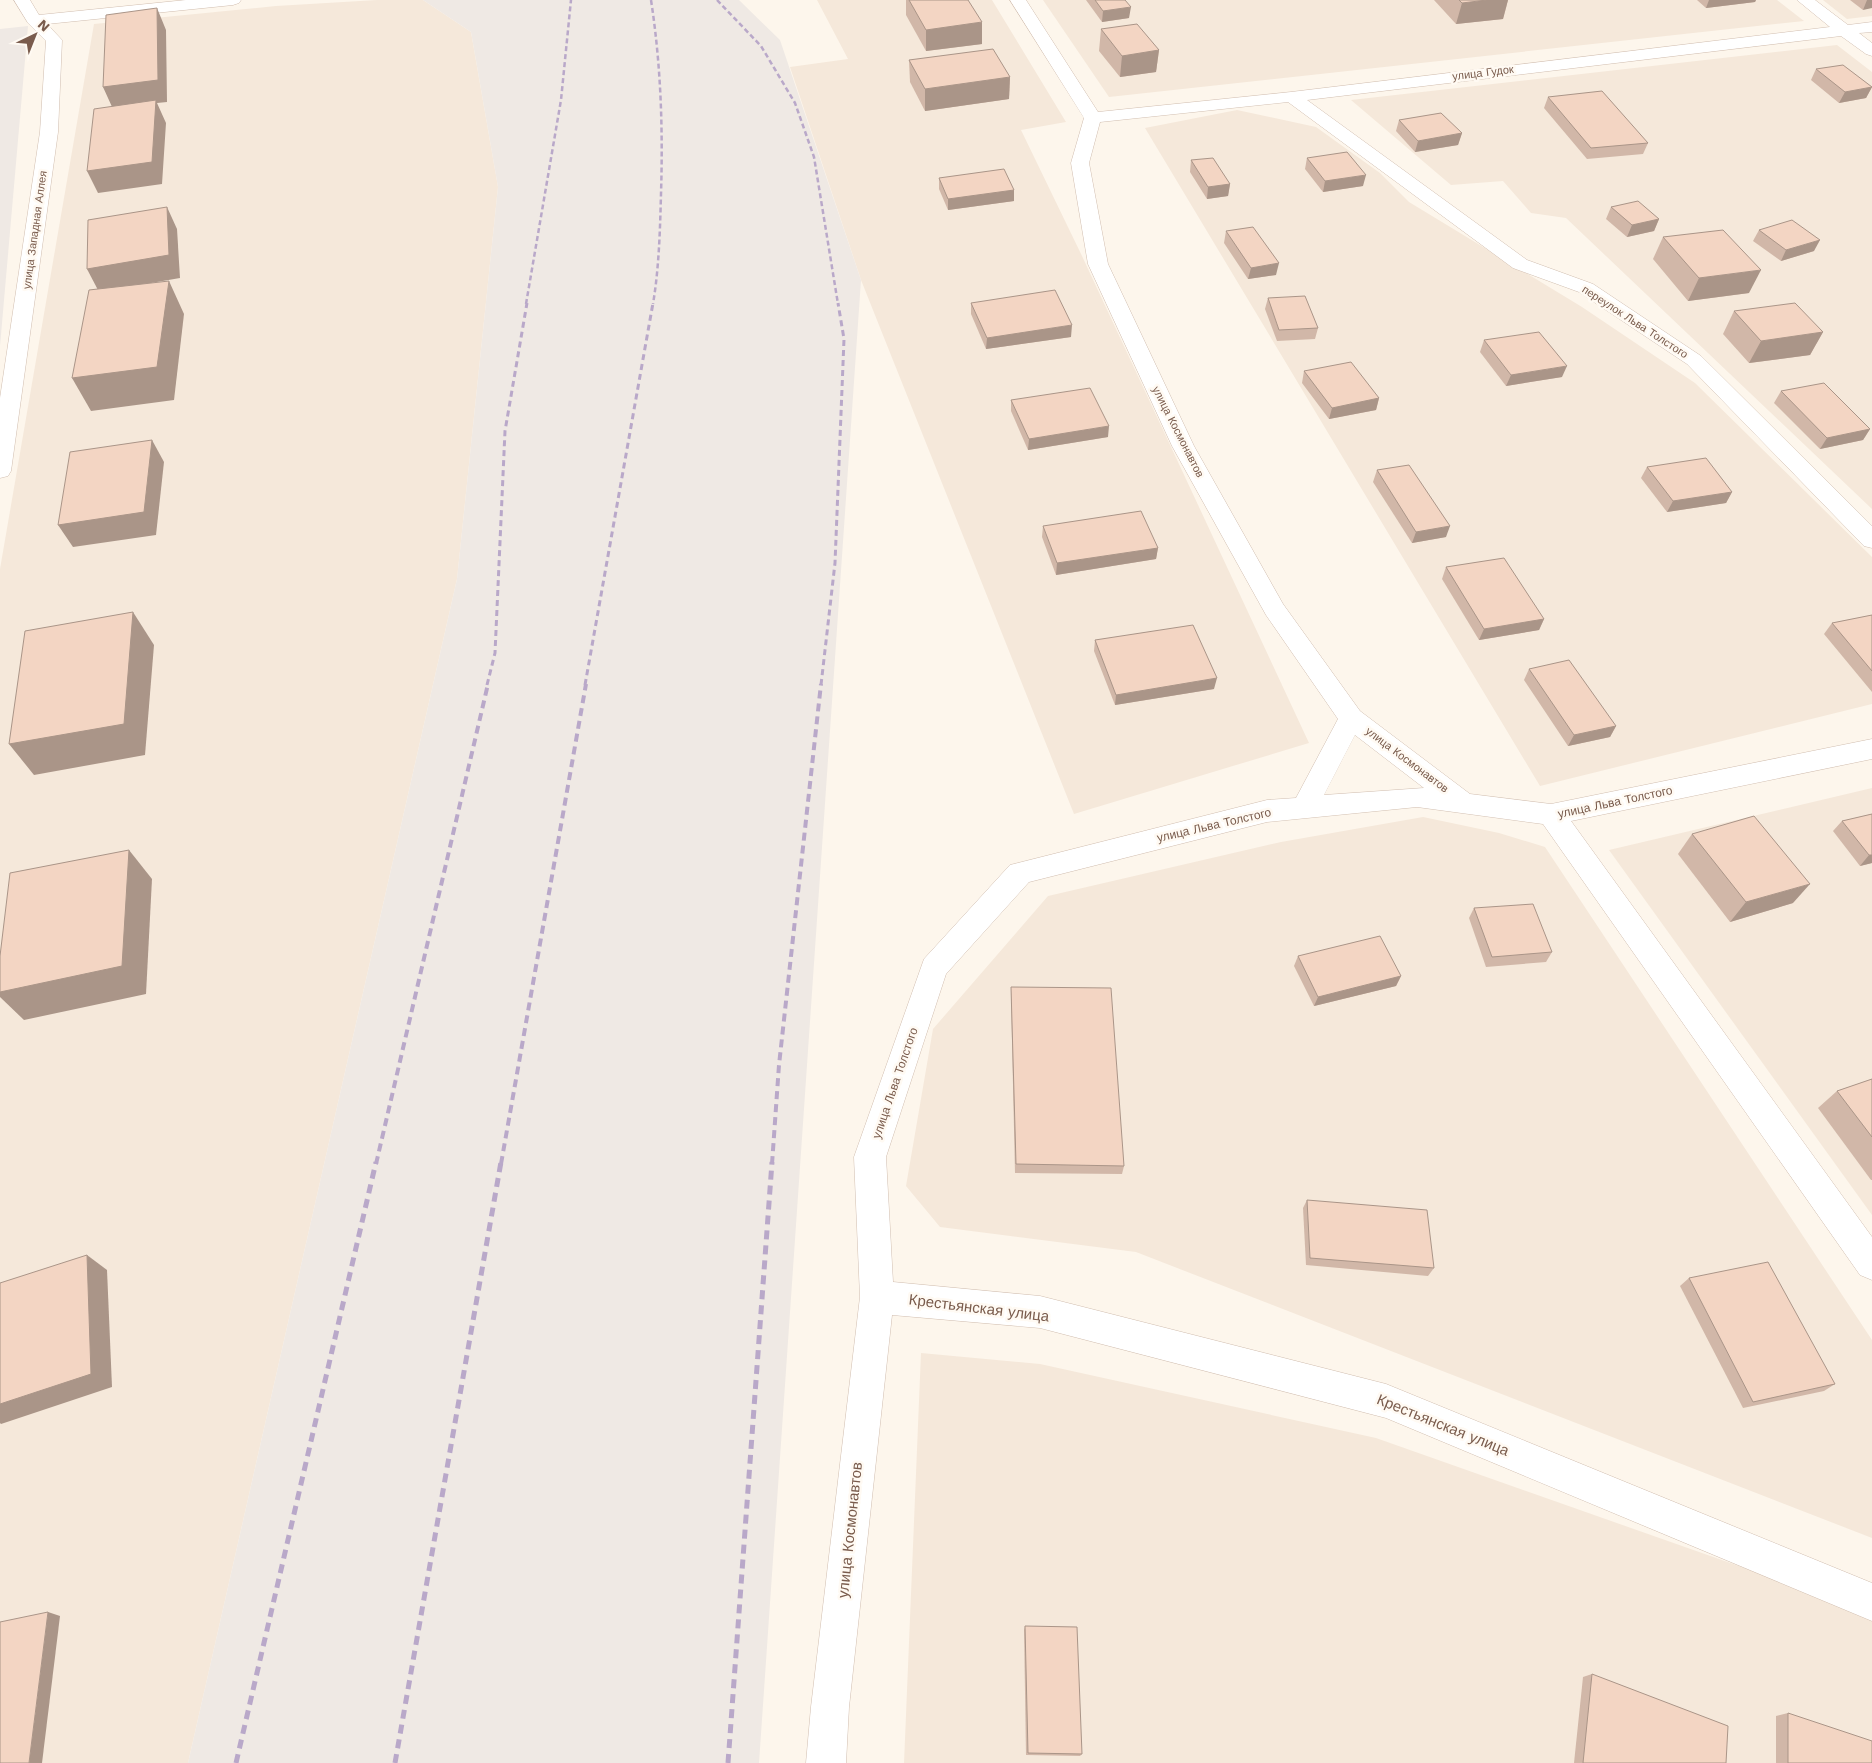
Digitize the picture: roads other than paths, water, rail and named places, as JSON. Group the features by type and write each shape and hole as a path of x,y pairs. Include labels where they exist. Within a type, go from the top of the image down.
{"street":[{"name":"улица Западная Аллея","path":"0,471 49,132 54,40 34,20 22,0"},
{"path":"34,20 233,0"},
{"path":"1018,0 1093,118"},
{"path":"1805,0 1872,51"},
{"name":"улица Гудок","path":"1093,118 1290,97 1872,27"},
{"name":"переулок Льва Толстого","path":"1290,97 1520,264 1586,288 1694,360 1872,540"},
{"name":"улица Космонавтов","path":"1093,118 1080,163 1098,264 1183,446 1274,609 1351,718 1463,803"},
{"path":"1304,808 1351,718"},
{"name":"улица Льва Толстого","path":"876,1297 870,1157 934,968 1020,873 1267,811 1417,797 1550,815 1872,749"},
{"path":"1550,815 1872,1264"},
{"name":"улица Космонавтов","path":"826,1763 830,1707 876,1297"},
{"name":"Крестьянская улица","path":"876,1297 1040,1312 1386,1401 1872,1602"}],"railway":[{"path":"526,304 561,100 571,0"},
{"path":"651,0 659,73 662,145 659,249 653,304"},
{"path":"717,0 761,46 795,103 814,157 838,304"},
{"path":"487,685 495,653 505,431 527,303"},
{"path":"585,685 653,303"},
{"path":"821,685 835,563 844,339 838,303"},
{"path":"376,1164 488,684"},
{"path":"501,1164 586,684"},
{"path":"772,1164 779,1065 821,684"},
{"path":"236,1763 376,1162"},
{"path":"395,1763 501,1162"},
{"path":"728,1763 772,1162"}]}
